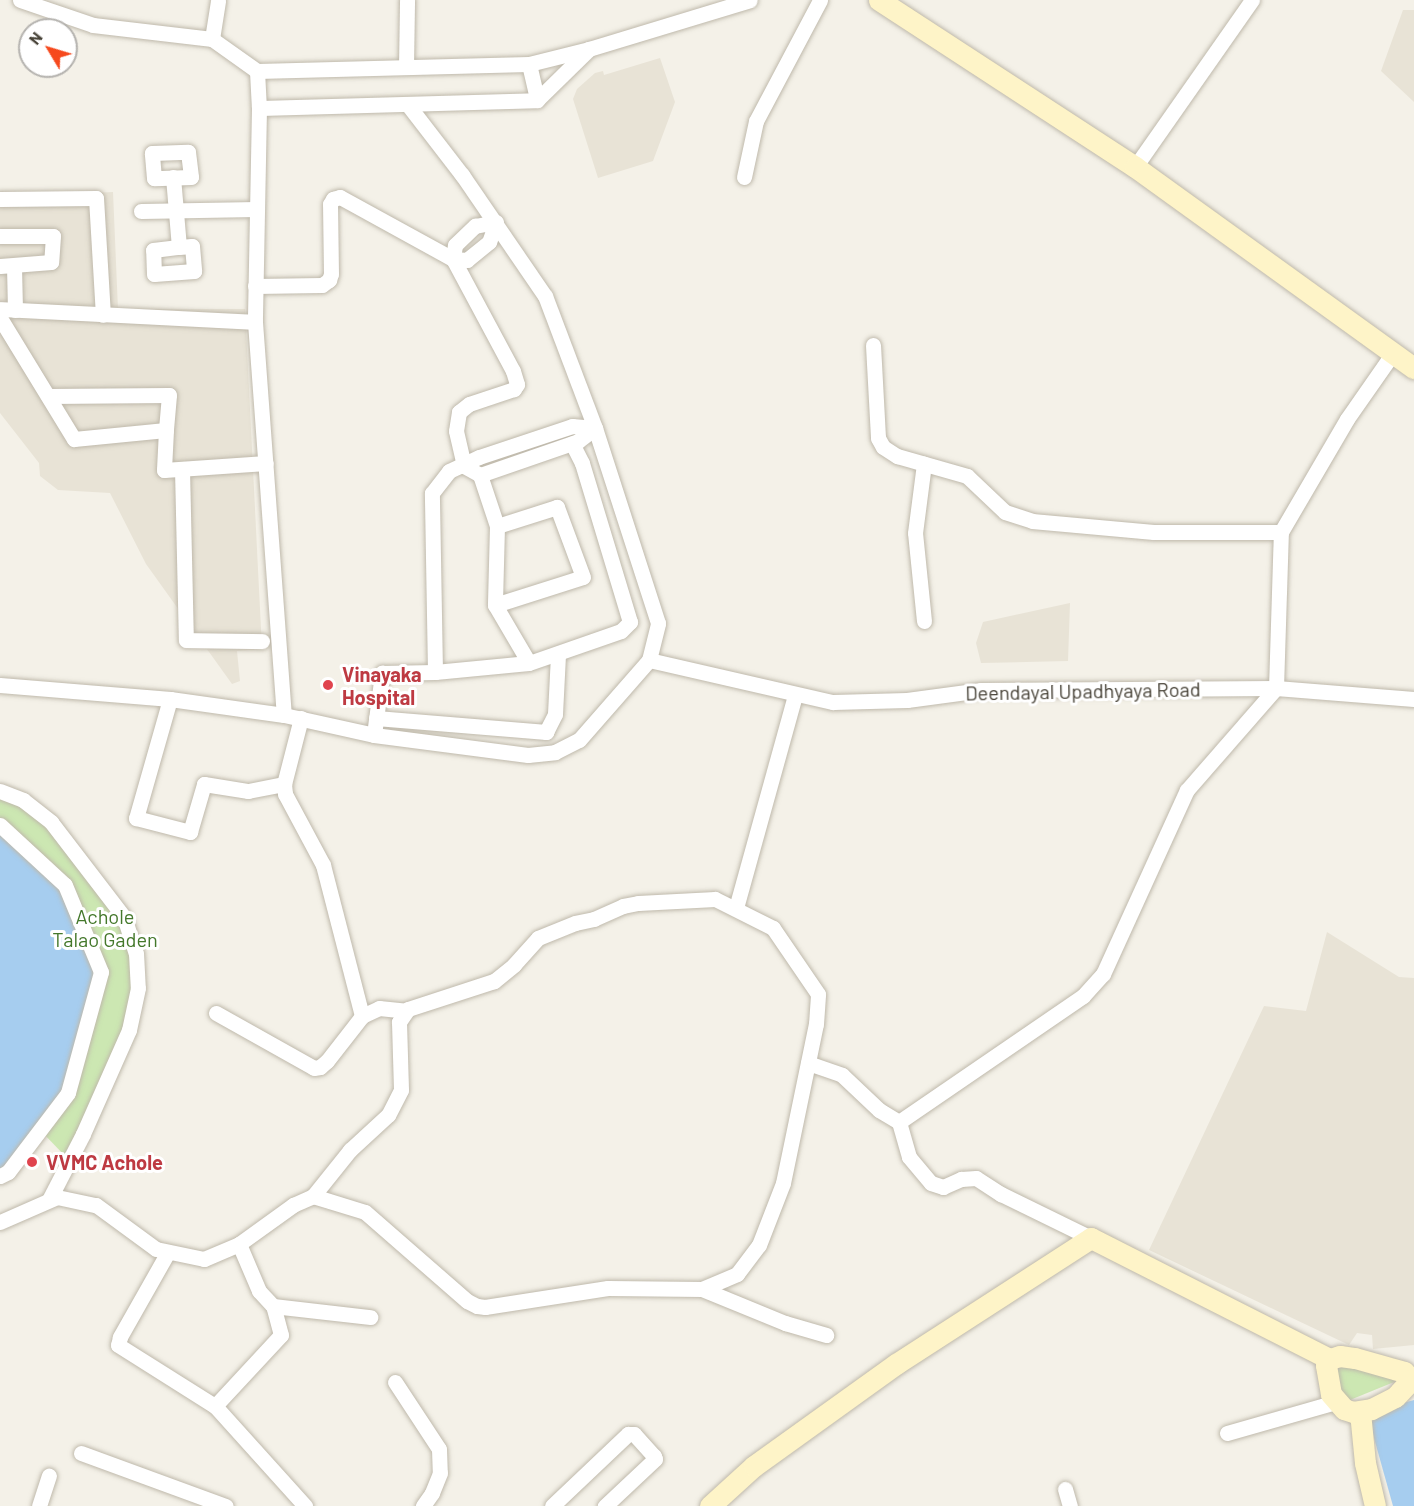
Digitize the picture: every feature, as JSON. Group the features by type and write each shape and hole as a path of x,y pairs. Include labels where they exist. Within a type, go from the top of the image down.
{"street":[{"path":"21,0 93,26 212,39 256,71 529,64 590,49 750,0"},
{"path":"212,39 218,0"},
{"path":"406,67 407,0"},
{"path":"744,177 756,121 820,0"},
{"path":"879,0 1135,167 1414,368"},
{"path":"1135,167 1252,0"},
{"path":"259,108 537,100 590,49"},
{"path":"529,64 537,100"},
{"path":"256,71 259,108 255,322 284,715"},
{"path":"0,685 170,699 301,718 374,735 528,754 555,752 579,740 649,660 658,623 595,428 545,296 496,222 408,105"},
{"path":"173,177 179,247"},
{"path":"255,286 322,285 328,280 331,274 330,204 336,197 340,197 453,259 513,371 517,384 514,389 469,404 459,412 456,431 464,466 480,475 497,526 495,604 529,663"},
{"path":"0,199 96,198 103,315"},
{"path":"141,211 257,209"},
{"path":"453,259 455,245 475,226 496,222"},
{"path":"0,236 53,236 51,262 7,266 8,310 255,322"},
{"path":"0,318 74,439 166,430"},
{"path":"873,345 878,438 883,447 897,456 967,476 1005,512 1032,521 1154,532 1281,532"},
{"path":"899,1122 1083,996 1103,974 1187,790 1276,688 1281,532 1347,419 1393,353"},
{"path":"48,396 169,396 164,470 266,463"},
{"path":"435,672 432,493 449,471 464,466 479,457 572,426 595,428"},
{"path":"480,475 572,443 595,428"},
{"path":"374,735 382,674 435,672 529,663 621,631 630,622 582,463 572,443"},
{"path":"924,464 915,533 924,621"},
{"path":"182,469 186,640 262,641"},
{"path":"495,604 583,577 557,507 497,526"},
{"path":"376,718 546,732 555,714 558,654"},
{"name":"Deendayal Upadhyaya Road","path":"649,660 833,702 907,700 981,690 1276,688 1414,699"},
{"path":"736,908 795,695"},
{"path":"170,699 136,818 190,832 204,784 248,791 284,784"},
{"path":"301,718 284,784 285,794 323,865 362,1016"},
{"path":"0,791 23,800 51,822 124,917 136,953 138,988 129,1030 88,1124 49,1200"},
{"path":"0,825 65,885 101,972 68,1093 8,1172 0,1176"},
{"path":"216,1013 314,1068 327,1061 362,1016 379,1008 406,1011 494,981 513,965 538,938 575,923 594,919 623,906 715,899 773,928 818,994 816,1024 783,1183 759,1245 737,1274 702,1289"},
{"path":"0,1222 57,1197 96,1205 156,1250 204,1259 239,1244 293,1205 313,1196 350,1150 388,1115 401,1090 399,1022 406,1011"},
{"path":"808,1063 842,1075 879,1110 899,1122 909,1157 931,1183 943,1187 961,1179 976,1178 1001,1194 1330,1359"},
{"path":"313,1196 365,1212 396,1242 467,1301 477,1306 485,1307 608,1288 702,1289 784,1323 826,1335"},
{"path":"710,1506 753,1466 896,1364 1091,1238"},
{"path":"215,1406 281,1335 273,1306 259,1291 239,1244"},
{"path":"168,1252 120,1337 118,1345 215,1406 305,1506"},
{"path":"273,1306 370,1317"},
{"path":"1340,1356 1355,1358 1404,1372 1413,1379 1395,1398 1360,1412 1344,1408 1336,1402 1327,1378 1326,1365 1330,1359 1340,1356"},
{"path":"394,1382 439,1449 440,1473 432,1493 423,1506"},
{"path":"1227,1433 1336,1402"},
{"path":"1360,1412 1365,1463 1375,1506"},
{"path":"563,1502 628,1434 634,1434 654,1456 654,1459 605,1506"},
{"path":"81,1453 226,1506"},
{"path":"39,1506 50,1476"},
{"path":"1065,1489 1070,1506"}],"shaded area":[{"path":"1403,10 1414,10 1414,102 1381,71"},
{"path":"660,58 675,102 653,161 598,178 573,99 577,89 595,73 603,71 604,75"},
{"path":"113,192 118,309 245,309 262,649 237,651 240,681 232,684 146,564 110,493 58,490 40,476 39,463 0,413 0,197"},
{"path":"1070,603 1068,661 981,663 976,643 983,622"},
{"path":"1327,932 1399,977 1414,978 1414,1345 1373,1349 1372,1335 1357,1333 1349,1345 1149,1250 1264,1006 1306,1011"}],"green space":[{"name":"Achole Talao Gaden","path":"0,791 23,800 124,917 136,953 129,1030 66,1157 40,1130 0,825"},
{"path":"1337,1361 1399,1380 1350,1400 1336,1390 1333,1377"}],"water":[{"path":"0,825 65,885 101,972 68,1093 0,1176"},
{"path":"1414,1400 1414,1506 1393,1506 1367,1413"}],"place":[{"name":"Vinayaka Hospital","path":"328,685"},
{"name":"VVMC Achole","path":"32,1162"}]}
